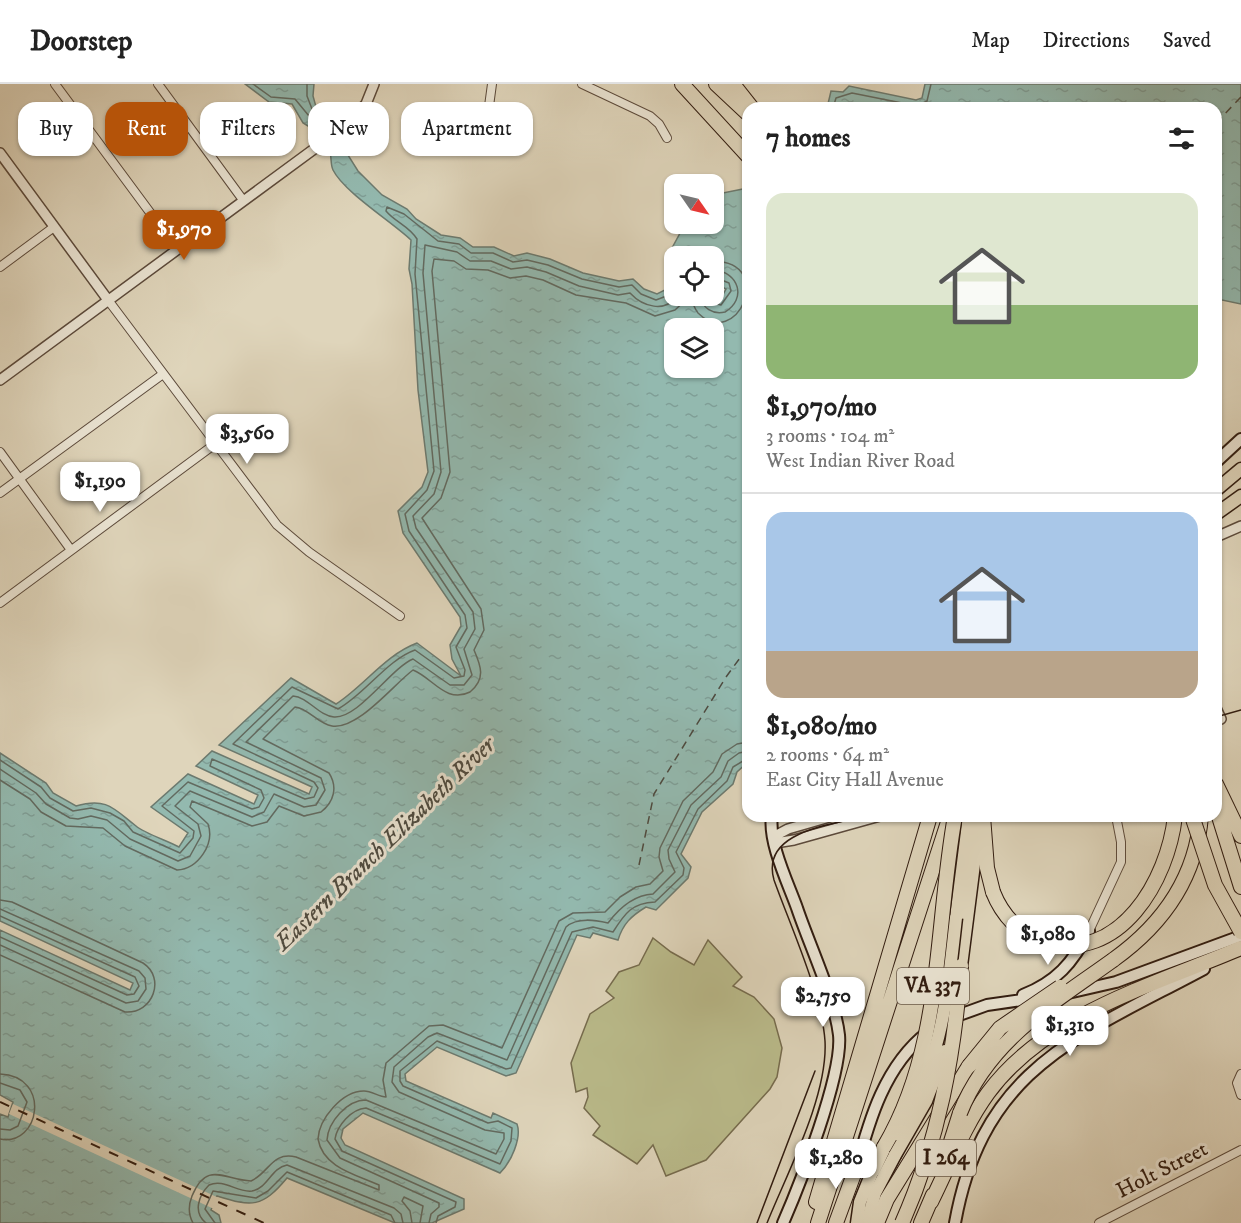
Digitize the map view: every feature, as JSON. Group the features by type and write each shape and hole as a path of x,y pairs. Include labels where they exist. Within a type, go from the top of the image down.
{"highway":[{"path":"669,84 715,120"},
{"path":"682,84 742,149"},
{"path":"716,84 742,108"},
{"path":"733,84 747,102"},
{"path":"1222,796 1241,836"},
{"path":"810,1223 928,822"},
{"path":"818,1223 948,822"},
{"name":"VA 337","path":"873,1170 889,1151 909,1099 925,1047 954,822"},
{"path":"983,822 987,868 993,892 1007,917 1035,939 1071,946 1100,939 1128,920 1153,886 1169,849 1174,822"},
{"path":"1194,822 1215,885 1241,934"},
{"name":"I 264","path":"921,1223 931,1202 960,1113 978,1077 1005,1041 1032,1018 1113,960 1151,929 1178,893 1194,854 1200,822"},
{"path":"1221,822 1241,887"},
{"path":"931,1202 980,1105 1001,1077 1033,1046 1085,1013 1241,948"},
{"path":"877,1223 887,1199 969,1066 986,1043 1008,1021 1076,978 1113,960"},
{"path":"902,1223 923,1171 943,1104 954,1041 961,966"},
{"path":"836,1223 858,1163"}],"main road":[{"path":"1222,456 1241,439"},
{"path":"1222,485 1241,469"},
{"path":"1222,510 1241,496"},
{"path":"772,822 774,840 832,1008 840,1041 836,1071 783,1223"},
{"path":"889,1151 926,1101 939,1071 961,966 961,919 969,822"},
{"path":"867,1223 889,1151 915,1104 935,1056 981,822"},
{"path":"1007,1001 1057,977 1072,961 1089,931"},
{"path":"844,1223 858,1163 884,1088 908,1050 927,1032 952,1017 977,1007 1106,986 1241,934"},
{"path":"955,1223 967,1171 980,1140 1005,1100 1031,1071 1082,1034 1241,948"},
{"name":"VA 337","path":"857,1223 860,1202 873,1170"}],"street":[{"path":"55,84 177,249"},
{"path":"158,84 243,200"},
{"path":"0,380 336,132 366,104 374,84"},
{"path":"490,102 492,84"},
{"path":"582,84 650,116 659,124 667,138"},
{"path":"0,153 264,511 284,532 400,616"},
{"path":"0,267 54,227"},
{"path":"0,493 163,374"},
{"path":"0,603 215,444"},
{"path":"0,452 71,550"},
{"path":"1222,534 1241,526"},
{"path":"774,840 788,829 812,822"},
{"path":"774,840 794,840 858,822"},
{"path":"1089,931 1121,862 1121,842 1117,822"},
{"path":"1241,1074 1237,1083 1241,1095"},
{"name":"Holt Street","path":"1099,1223 1241,1150"}],"green space":[{"path":"653,938 694,965 708,940 742,977 733,986 754,997 774,1019 782,1048 777,1077 770,1089 706,1160 666,1176 653,1145 637,1164 593,1135 600,1126 584,1108 588,1097 587,1088 576,1092 571,1063 590,1014 614,998 606,991 619,972 639,965"}],"water":[{"path":"245,84 314,84 315,102 308,102 308,126 303,123 296,111 296,102 269,102"},
{"path":"925,84 1241,84 1241,304 1222,300 1222,102 828,102 831,91 843,92 849,86 916,100 922,98"},
{"name":"Eastern Branch Elizabeth River","path":"330,156 349,156 358,171 382,195 407,209 416,219 441,235 460,238 473,247 494,247 514,256 527,253 550,259 583,273 619,281 633,279 644,289 657,294 664,290 664,306 724,306 726,289 724,288 724,246 673,246 680,234 724,234 724,193 742,189 742,767 737,772 733,784 702,812 681,854 691,867 688,878 656,910 646,907 632,917 622,929 618,940 593,933 590,938 577,935 516,1073 506,1076 437,1047 405,1074 406,1081 491,1118 493,1113 517,1124 518,1136 515,1150 500,1173 363,1113 343,1129 341,1138 345,1145 464,1199 464,1209 432,1223 395,1223 287,1178 270,1195 256,1202 239,1202 217,1196 211,1210 219,1215 221,1223 0,1223 0,1114 8,1117 13,1102 0,1095 0,930 130,990 133,983 0,921 0,753 46,783 53,793 76,806 95,803 109,806 140,829 179,847 188,833 151,807 188,774 254,804 258,795 196,766 212,751 309,794 312,787 219,745 291,678 336,704 395,655 417,643 461,676 452,659 450,645 461,626 460,617 403,533 398,511 422,487 428,472 418,390 412,284 409,269 411,240 347,188 332,168"}],"pier":[{"path":"13,1104 219,1198 214,1209 9,1114"}],"ferry route":[{"path":"1222,117 1241,97"},
{"path":"639,865 654,794 726,677 742,655"}],"tram line":[{"path":"1222,715 1241,710"},
{"path":"767,1223 814,1109 824,1062 825,1041 823,1023 812,982 774,880 773,864 778,851 788,841 818,827 839,822"},
{"path":"757,1223 815,1071"}],"railway":[{"path":"0,1102 264,1223"}]}
